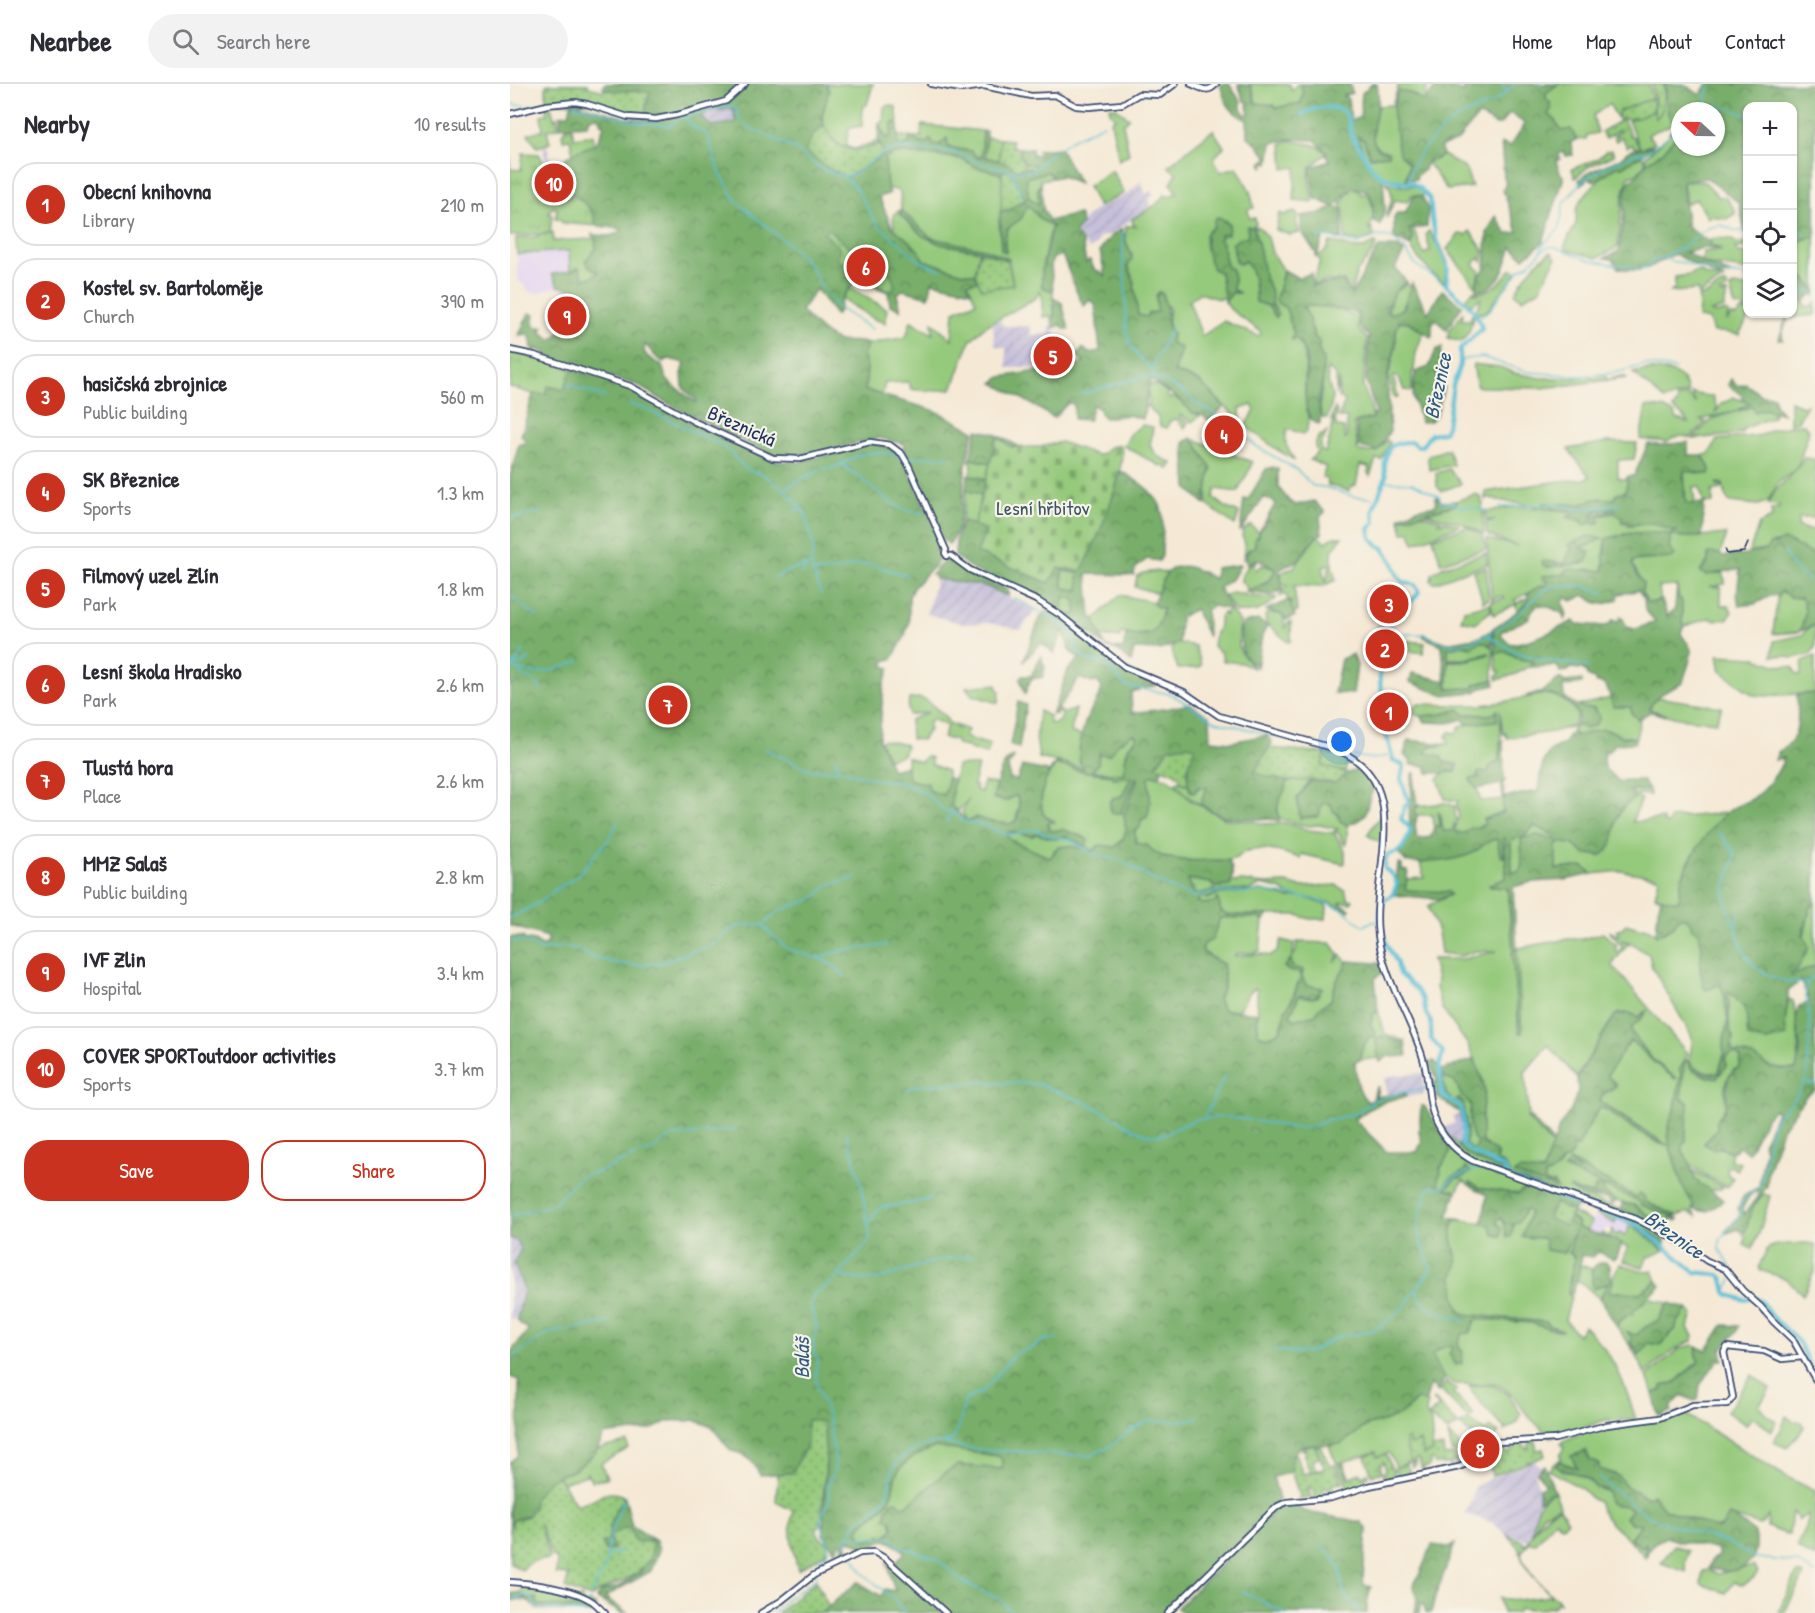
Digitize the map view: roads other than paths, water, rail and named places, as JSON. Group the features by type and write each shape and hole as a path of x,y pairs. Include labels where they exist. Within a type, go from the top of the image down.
{"main road":[{"path":"510,114 547,105 569,103 587,104 628,117 656,119 726,101 745,84"},
{"path":"931,84 962,89 983,86 1012,90 1032,96 1057,96 1076,106 1089,107 1122,104 1139,94 1160,95 1175,84"},
{"path":"1191,84 1204,90 1212,89 1216,84"},
{"name":"Březnická","path":"510,350 534,355 630,386 677,413 773,458 800,459 870,442 890,445 902,454 909,466 946,550 946,555 951,556 969,570 1027,596 1060,615 1123,666 1184,692 1217,715 1336,749 1358,762 1377,786 1385,811 1377,922 1379,942 1384,963 1422,1054 1432,1110 1438,1127 1447,1140 1463,1155 1488,1167 1640,1220 1685,1245 1707,1261 1725,1269 1740,1289 1791,1337 1810,1365 1815,1379"},
{"path":"1168,1613 1273,1510 1284,1503 1331,1497 1459,1467 1476,1460 1497,1442 1555,1439 1607,1425 1657,1419 1690,1406 1728,1404 1732,1400 1732,1395 1724,1353 1727,1347 1764,1351 1781,1358 1803,1357"},
{"path":"761,1613 816,1574 860,1553 874,1552 886,1559 946,1613"},
{"path":"510,1581 534,1583 588,1599 605,1613"}],"waterway":[{"path":"733,92 740,84"},
{"path":"1503,84 1505,92"},
{"path":"1408,182 1414,164 1425,147 1440,132 1460,117 1498,99 1515,84"},
{"path":"1706,102 1709,84"},
{"path":"529,106 546,103"},
{"path":"510,104 527,106"},
{"path":"574,105 633,121 670,126 679,118 731,106 734,107 741,121 752,129 792,147 822,170 843,176 853,175 883,153 898,148 950,151 1011,171 1029,172 1071,140 1104,124"},
{"name":"Březnice","path":"1302,115 1324,107 1337,108 1342,111 1349,119 1352,137 1374,170 1385,178 1410,183"},
{"path":"1725,107 1743,114"},
{"path":"686,119 693,127 706,133"},
{"path":"1478,318 1490,310 1517,271 1529,264 1541,252 1542,246 1559,229 1564,203 1583,180 1634,154 1647,152 1671,134"},
{"path":"707,135 719,171 737,202 800,254 814,272 824,291 840,309 872,329"},
{"path":"1011,171 1023,197"},
{"path":"843,176 856,188 876,223 920,261 941,270"},
{"name":"Březnice","path":"1412,183 1430,199 1436,239 1448,268 1446,285 1463,300"},
{"path":"1541,251 1547,247 1555,247 1589,260 1641,269 1683,247 1708,228 1721,225 1743,232"},
{"path":"1123,232 1127,332 1134,350 1156,378 1181,390 1197,404 1237,429 1256,446 1297,470 1313,486 1325,487 1355,497 1372,498"},
{"path":"1797,232 1806,233"},
{"path":"1318,237 1357,244 1377,236 1391,237 1403,247 1416,265 1446,285"},
{"path":"1665,257 1669,261 1685,263 1717,273 1743,276"},
{"path":"1797,288 1815,295"},
{"name":"Březnice","path":"1379,546 1371,538 1369,529 1375,522 1373,510 1386,476 1386,456 1392,446 1399,443 1413,442 1417,446 1422,446 1431,434 1444,432 1447,426 1453,385 1460,365 1460,349 1482,329 1475,314 1464,301"},
{"path":"1153,370 1155,360 1172,327"},
{"path":"1460,360 1482,357 1528,372 1578,376 1614,373 1645,365 1675,369"},
{"path":"1081,394 1142,377 1156,378"},
{"path":"567,384 605,397"},
{"path":"629,404 646,409 723,446 748,470 762,474 784,489 821,469 833,468 859,455 879,452 900,456"},
{"path":"907,457 950,457"},
{"path":"841,464 901,508 924,513"},
{"path":"1384,481 1412,483 1439,496 1442,503 1452,502 1459,507 1487,510"},
{"path":"784,489 805,513 814,547 811,566 821,594"},
{"path":"1500,507 1553,504 1584,509 1621,504"},
{"path":"794,511 802,509"},
{"path":"510,518 539,513"},
{"name":"Březnice","path":"1382,547 1392,561 1398,577 1403,582 1415,585 1419,592 1408,606 1395,609 1397,619 1383,626"},
{"path":"1785,552 1793,567 1815,583"},
{"path":"815,572 868,564 907,575"},
{"path":"774,578 792,569 809,565"},
{"path":"801,574 806,567"},
{"path":"1495,630 1520,613 1538,595 1552,586 1582,586 1604,593"},
{"path":"510,595 537,617"},
{"path":"1014,598 1052,618"},
{"path":"1053,619 1073,631 1080,655 1088,660 1106,664 1125,686 1171,694 1215,721 1308,744 1346,758"},
{"name":"Březnice","path":"1380,627 1370,642 1368,661 1380,668 1380,685 1384,697 1404,719 1390,727 1386,734 1393,760 1404,766 1401,779 1409,802 1405,806 1401,819 1411,829 1401,849 1388,854 1385,862 1385,869 1393,875 1397,884 1393,894 1382,902 1381,923"},
{"path":"1383,637 1420,634 1447,644 1458,644 1492,632"},
{"path":"1487,635 1518,653 1588,667"},
{"path":"1370,644 1380,638"},
{"path":"514,665 523,650"},
{"path":"510,667 531,658"},
{"path":"510,668 534,673 554,670 580,661"},
{"path":"518,670 523,676 534,680 542,690"},
{"path":"765,749 811,770 841,770 879,780 895,781"},
{"path":"1353,756 1374,759 1388,756"},
{"path":"835,758 838,769"},
{"path":"896,781 926,793 942,809 955,813 969,823 987,826 1004,834 1015,835 1028,831"},
{"path":"946,822 952,812"},
{"path":"510,918 545,899 553,891 576,877 609,839 618,822"},
{"path":"1030,830 1069,839 1096,855 1123,861 1157,882 1191,896 1220,892 1266,892 1317,900 1342,909 1352,917"},
{"path":"1718,832 1735,853 1726,884 1725,899 1747,957 1760,971 1769,976 1797,983 1807,983"},
{"path":"764,924 780,910 813,899 829,885 857,878"},
{"path":"1736,924 1739,914"},
{"path":"1354,919 1364,926 1371,922 1381,922"},
{"path":"510,940 527,942 542,950 565,947 578,949 594,958 621,964 641,965 664,962 698,949 710,947 730,930 742,925 762,925 786,948 817,958 839,951 887,945"},
{"name":"Březnice","path":"1381,926 1387,945 1397,963 1399,974 1416,989 1423,1000 1426,1014 1431,1022 1431,1039 1443,1052 1439,1067 1443,1097 1457,1104 1462,1113 1462,1145 1504,1168 1507,1172"},
{"path":"818,958 836,967 844,976"},
{"path":"1733,1274 1721,1252 1719,1243 1740,1215 1743,1201 1760,1186 1772,1125 1778,1115 1796,1097 1807,1077 1810,1024 1805,989 1807,983 1815,976"},
{"path":"1204,1118 1225,1076"},
{"path":"908,1089 917,1086 979,1082 1038,1084 1089,1104 1134,1129 1152,1136 1165,1134 1196,1119 1223,1117"},
{"path":"1807,1083 1815,1084"},
{"path":"1255,1121 1296,1128 1312,1127 1326,1120 1352,1115 1377,1099 1404,1092 1431,1087 1437,1089 1443,1097"},
{"path":"1227,1117 1251,1120"},
{"path":"510,1216 553,1205 580,1177 650,1151 670,1137 736,1129"},
{"name":"Baláš","path":"772,1613 788,1598 816,1579 816,1565 828,1550 821,1522 829,1498 827,1485 833,1474 835,1459 830,1423 817,1384 818,1360 814,1353 813,1340 817,1327 811,1309 813,1294 831,1283 867,1244 870,1236 860,1180 847,1134"},
{"path":"1274,1350 1311,1352 1339,1336 1369,1332 1382,1325 1403,1308 1430,1270 1419,1236 1422,1207 1430,1187 1443,1187 1453,1178 1479,1168 1506,1175"},
{"name":"Březnice","path":"1508,1175 1516,1181 1639,1226 1695,1272 1719,1275 1729,1295 1745,1300 1755,1298 1760,1300 1771,1316 1800,1344 1810,1366"},
{"path":"869,1223 876,1211 882,1207 914,1203 931,1198"},
{"path":"838,1275 872,1280 934,1261 973,1256"},
{"path":"1726,1291 1732,1279"},
{"path":"1417,1290 1424,1304 1430,1308 1466,1322"},
{"path":"510,1359 549,1333 610,1322"},
{"path":"827,1555 840,1553 857,1523 882,1503 888,1492 891,1472 897,1462 922,1446 952,1439 959,1428 965,1400 983,1391 1015,1354 1046,1339 1057,1339"},
{"path":"944,1443 974,1449 1091,1456 1109,1447 1147,1421 1178,1421 1198,1418"},
{"path":"1599,1478 1656,1520 1726,1542 1756,1558 1797,1562 1815,1574"},
{"path":"589,1597 605,1567 610,1536 623,1500"},
{"path":"848,1536 866,1538 889,1536 898,1545 937,1559 963,1582 999,1599 1013,1613"},
{"path":"1323,1547 1336,1562 1345,1595 1356,1605 1359,1613"},
{"path":"608,1556 621,1550"},
{"path":"843,1550 852,1555"},
{"path":"854,1558 863,1573 896,1601 904,1613"},
{"path":"1242,1591 1285,1613"},
{"name":"Baláš","path":"510,1597 515,1599 523,1595 531,1596 535,1607 538,1608 585,1613"},
{"path":"588,1602 595,1612"}],"railway":[{"path":"1725,549 1727,554 1744,552 1748,543"}],"place":[{"name":"COVER SPORToutdoor activities","path":"554,183"},
{"name":"Lesní škola Hradisko","path":"866,267"},
{"name":"IVF Zlin","path":"567,316"},
{"name":"Filmový uzel Zlín","path":"1053,356"},
{"name":"SK Březnice","path":"1224,435"},
{"name":"hasičská zbrojnice","path":"1389,604"},
{"name":"Kostel sv. Bartoloměje","path":"1385,649"},
{"name":"Tlustá hora","path":"668,705"},
{"name":"Obecní knihovna","path":"1389,712"},
{"name":"MMZ Salaš","path":"1480,1449"}],"park label":[{"name":"Lesní hřbitov","path":"1043,508"}]}
